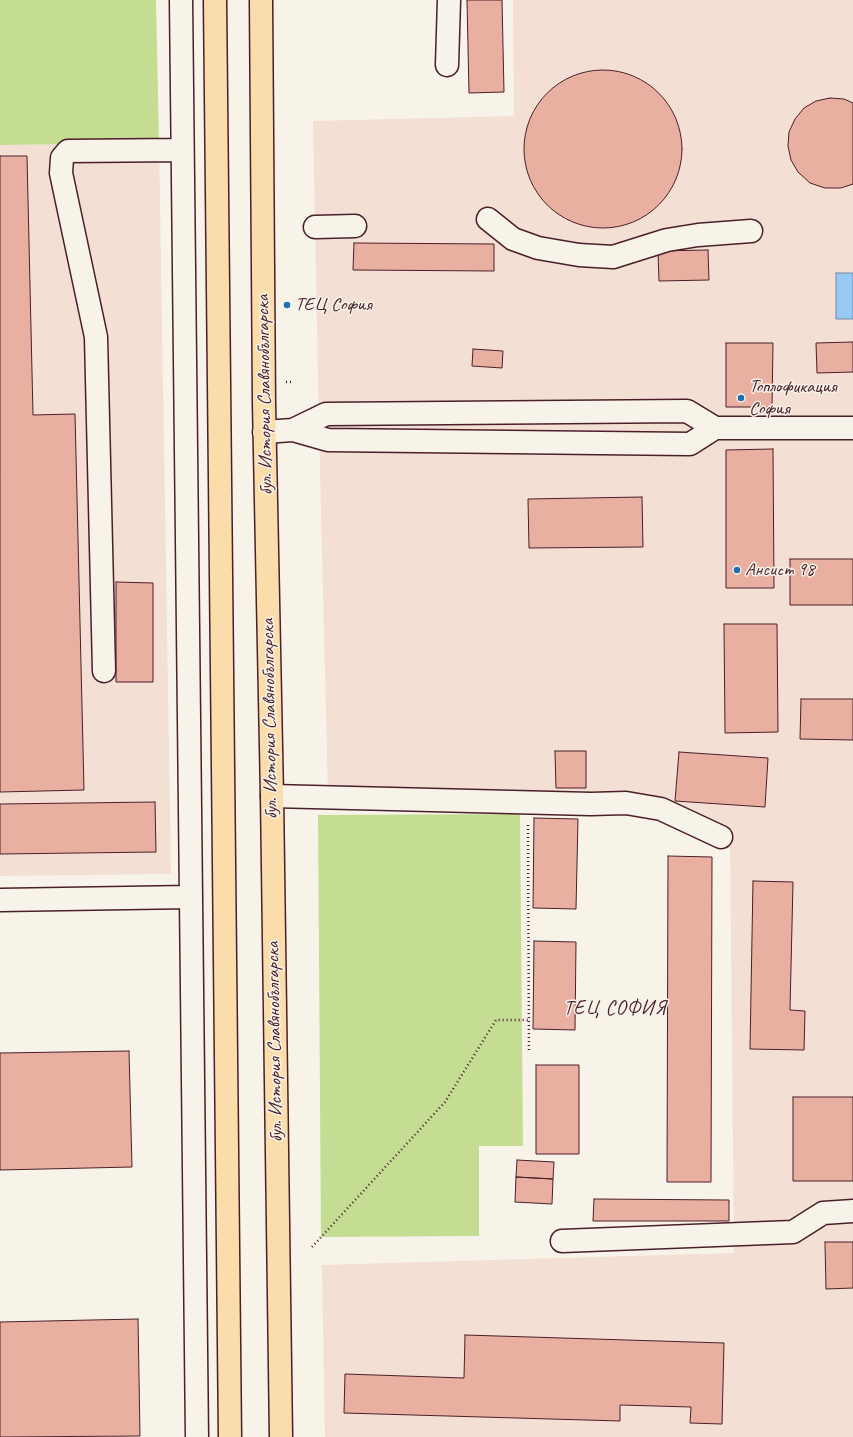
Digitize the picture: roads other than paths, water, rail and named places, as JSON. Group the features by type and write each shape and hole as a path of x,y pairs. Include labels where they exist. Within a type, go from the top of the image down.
{"main road":[{"path":"215,0 230,1437"},
{"name":"бул. История Славянобългарска","path":"261,0 264,432 272,796 281,1437"}],"street":[{"path":"181,0 197,1437"},
{"path":"447,65 449,0"},
{"path":"104,672 96,336 61,173 62,158 68,151 182,150"},
{"path":"488,219 513,239 538,248 613,257 666,240 698,235 751,231"},
{"path":"315,227 355,226"},
{"path":"292,430 326,414 687,411 715,428 853,428"},
{"path":"264,432 292,430 328,440 690,444 715,428"},
{"path":"272,796 591,804 626,803 661,808 721,838"},
{"path":"0,900 190,897"},
{"path":"562,1241 794,1232 823,1213 853,1211"}],"water":[{"path":"836,273 853,273 853,319 836,319"}],"place":[{"name":"ТЕЦ София","path":"287,305"},
{"name":"Топлофикация София","path":"741,398"},
{"name":"Ансист 98","path":"737,570"}],"district":[{"name":"ТЕЦ СОФИЯ","path":"615,1009"}]}
